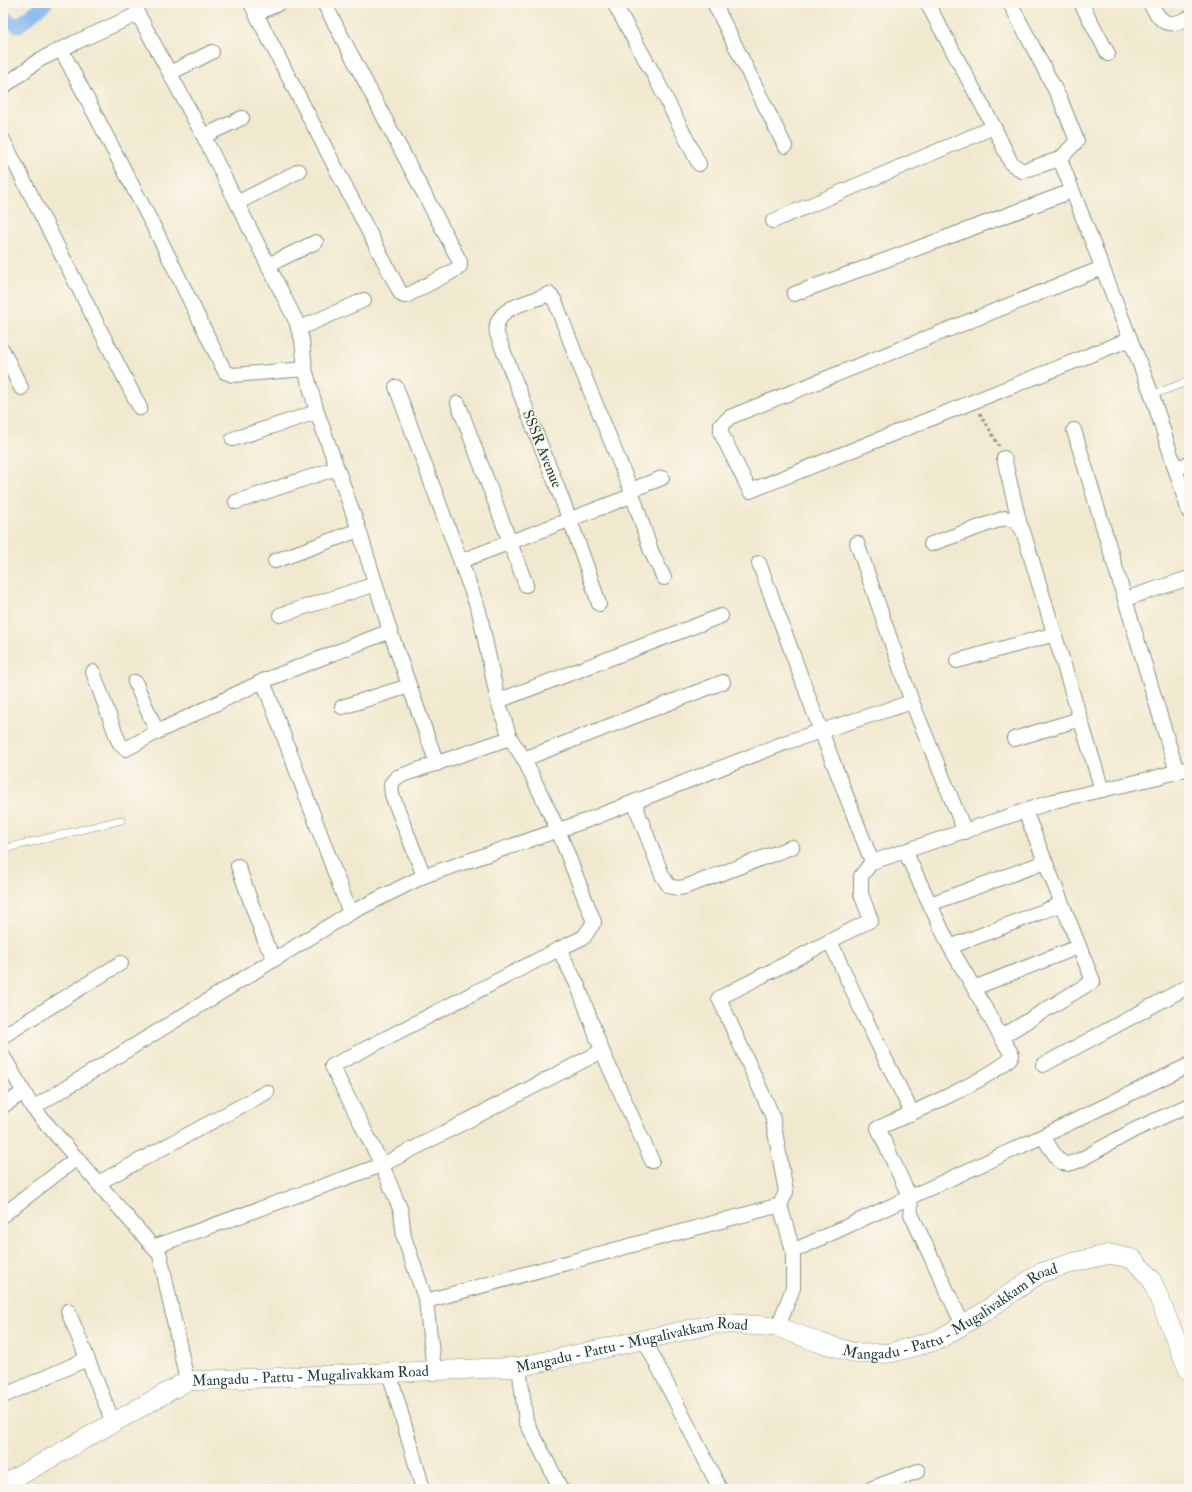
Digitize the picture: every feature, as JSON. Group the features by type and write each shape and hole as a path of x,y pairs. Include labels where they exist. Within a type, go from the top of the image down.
{"street":[{"path":"280,3 254,9 401,294 406,296 457,269 460,266 460,262 324,3"},
{"path":"614,3 654,75 699,164"},
{"path":"714,3 785,146"},
{"path":"927,3 994,127 1011,163 1022,171 1060,159 1077,141 1061,101 1010,3"},
{"path":"1081,3 1108,54"},
{"path":"1150,3 1158,17 1166,23 1175,24 1189,18"},
{"path":"3,87 39,60 137,9 204,136 296,321 302,340 305,368 317,412 436,764"},
{"path":"61,49 159,238 225,372 233,375 305,368"},
{"path":"170,73 212,52"},
{"path":"204,136 242,118"},
{"path":"773,221 994,127"},
{"path":"3,140 140,408"},
{"path":"1060,159 1152,395 1189,512"},
{"path":"237,203 299,171"},
{"path":"794,294 1072,191"},
{"path":"268,265 316,242"},
{"path":"1102,268 730,418 721,425 721,433 750,491 1130,339"},
{"name":"SSSR Avenue","path":"598,604 586,564 570,520 497,334 497,322 500,316 508,309 549,294 552,297 557,305 576,356 631,490"},
{"path":"298,329 364,300"},
{"path":"3,351 21,388"},
{"path":"396,387 479,610 498,701 510,738 524,759 558,830 594,922 584,937 559,948 332,1066 382,1165 402,1211 404,1237 426,1301 434,1370"},
{"path":"458,403 526,585"},
{"path":"233,439 317,412"},
{"path":"778,1327 793,1288 793,1251 780,1205 786,1192 772,1115 719,998 871,920 861,894 861,876 872,862 1054,801 1183,770 1125,599 1074,430"},
{"path":"1004,458 1020,525 1102,790"},
{"path":"1175,468 1189,464"},
{"path":"236,502 337,468"},
{"path":"631,490 662,478"},
{"path":"461,562 631,496 631,490"},
{"path":"631,490 651,551 664,578"},
{"path":"931,544 1005,518 1020,525"},
{"path":"275,561 358,530"},
{"path":"857,543 912,702 965,832"},
{"path":"759,563 821,731 872,862"},
{"path":"1125,599 1189,578"},
{"path":"280,615 376,584"},
{"path":"498,701 721,616"},
{"path":"93,672 118,740 126,749 263,681 390,631"},
{"path":"957,661 1054,634"},
{"path":"263,681 350,913"},
{"path":"135,682 158,732"},
{"path":"524,759 723,682"},
{"path":"342,707 409,686"},
{"path":"33,1108 350,913 424,876 558,830 788,742 912,702"},
{"path":"1014,739 1080,719"},
{"path":"424,876 392,795 391,784 397,778 510,738"},
{"path":"634,802 662,876 669,886 677,888 685,887 792,846"},
{"path":"1001,1037 1093,981 1078,948 1026,811"},
{"path":"905,851 950,947 1012,1055 1008,1062 989,1075 878,1128 910,1198 911,1214 963,1325"},
{"path":"930,904 1045,862"},
{"path":"238,866 266,944 275,958"},
{"path":"950,947 1062,904"},
{"path":"830,941 865,1018 912,1113"},
{"path":"559,948 578,986 602,1051 652,1161"},
{"path":"974,988 1078,948"},
{"path":"3,1036 121,964"},
{"path":"1043,1065 1189,986"},
{"path":"154,1247 382,1165 602,1051"},
{"path":"3,1056 33,1108 160,1255 187,1380"},
{"path":"793,1251 1043,1136 1189,1065"},
{"path":"3,1106 24,1092"},
{"path":"98,1184 267,1092"},
{"path":"1043,1136 1057,1157 1063,1163 1070,1164 1134,1130 1189,1105"},
{"path":"3,1215 77,1158"},
{"path":"426,1301 780,1205"},
{"name":"Mangadu - Pattu - Mugalivakkam Road","path":"3,1485 187,1380 519,1367 719,1322 778,1327 818,1342 859,1354 890,1353 938,1340 1040,1274 1075,1262 1110,1254 1133,1259 1151,1279 1189,1371"},
{"path":"68,1311 113,1422"},
{"path":"644,1339 720,1489"},
{"path":"3,1396 87,1359"},
{"path":"519,1367 526,1421 561,1489"},
{"path":"389,1372 423,1489"},
{"path":"870,1489 918,1471"}],"lane":[{"path":"1152,395 1189,381"},
{"path":"3,849 121,820"}],"path":[{"path":"973,402 997,440 1004,458"}],"waterway":[{"path":"3,17 18,26 46,3"}]}
